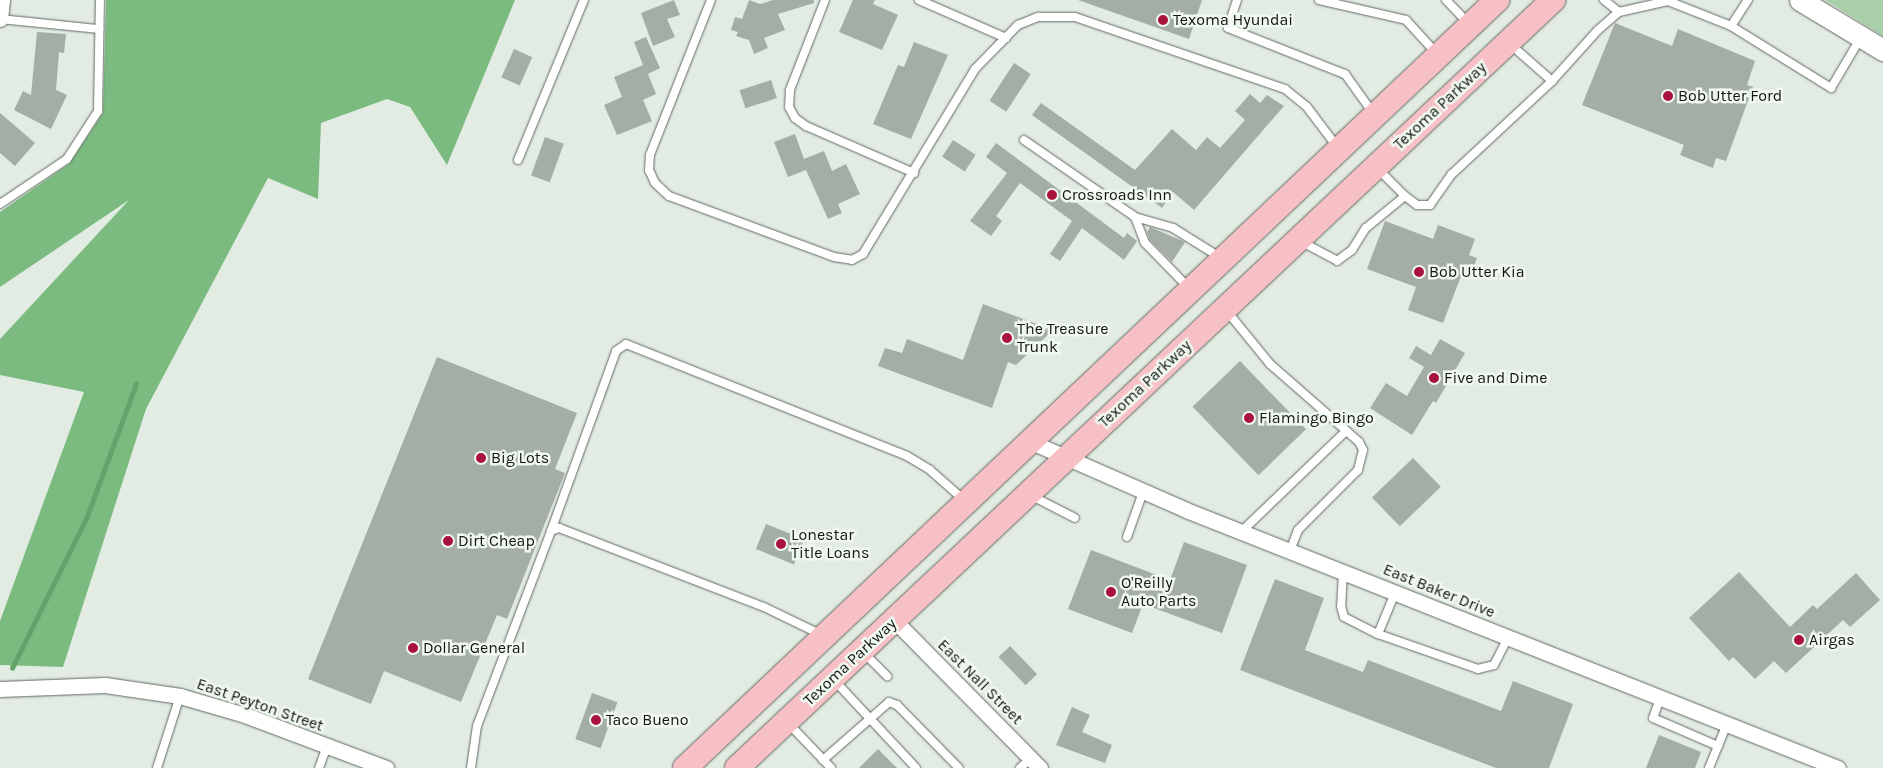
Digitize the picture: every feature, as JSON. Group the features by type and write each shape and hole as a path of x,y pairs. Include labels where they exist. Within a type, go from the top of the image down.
{"main road":[{"path":"685,768 1497,0"},
{"name":"Texoma Parkway","path":"737,768 1553,0"},
{"path":"1800,0 1883,50"}],"street":[{"path":"0,19 2,0"},
{"name":"East Baker Drive","path":"1029,441 1065,459 1241,532 1727,724 1807,762 1838,768"},
{"name":"East Nall Street","path":"894,620 1030,765"},
{"name":"East Peyton Street","path":"0,689 105,685 180,696 245,715 377,766"}],"lane":[{"path":"0,204 66,159 98,111 100,0"},
{"path":"518,160 584,0"},
{"path":"711,0 650,155 648,170 655,183 669,196 834,257 852,260 863,254 914,173 975,69 1018,25 1038,17 1074,17 1285,89 1307,107 1339,150"},
{"path":"824,0 790,90 789,107 795,118 806,126 914,173"},
{"path":"919,0 1006,38"},
{"path":"1237,0 1228,28 1345,74 1375,115"},
{"path":"1319,0 1406,20 1438,56"},
{"path":"1446,0 1470,25"},
{"path":"1604,0 1619,12"},
{"path":"1731,26 1748,0"},
{"path":"1376,167 1416,205 1430,205 1452,174 1552,81 1598,30 1619,12 1668,1 1731,26 1831,88 1861,37"},
{"path":"0,19 99,29"},
{"path":"1508,42 1552,81"},
{"path":"1024,140 1135,217 1173,228 1222,259"},
{"path":"1298,240 1337,261 1352,250 1377,217 1405,196"},
{"path":"1135,217 1145,242 1157,257 1190,289"},
{"path":"1224,309 1270,364 1359,442 1363,450 1358,470 1298,530 1290,551"},
{"path":"471,768 477,726 616,352 626,344 907,456 930,470 966,502"},
{"path":"1241,532 1346,431"},
{"path":"1127,537 1144,492"},
{"path":"1028,494 1075,518"},
{"path":"551,531 560,528 764,607 824,636"},
{"path":"1344,572 1341,606 1344,617 1378,634 1478,669 1494,665 1508,638"},
{"path":"1378,634 1395,593"},
{"path":"862,651 888,676"},
{"path":"833,678 916,768"},
{"path":"157,768 180,696"},
{"path":"1660,698 1653,718 1674,730 1718,746"},
{"path":"823,760 889,702 897,705 959,768"},
{"path":"787,721 831,768"},
{"path":"1710,768 1727,724"},
{"path":"319,768 327,746"}],"green space":[{"path":"106,0 515,0 447,165 410,107 387,99 321,123 318,199 268,178 146,409 63,667 0,665 0,621 84,392 0,375 0,339 129,200 0,287 0,212 69,164 103,113"},
{"path":"1825,0 1883,0 1883,36"}],"building":[{"path":"674,0 680,15 667,19 675,37 653,46 641,13"},
{"path":"749,0 760,4 773,0 814,0 814,3 778,14 785,30 764,38 768,48 754,54 749,40 736,36 738,32 731,30 735,17 742,19"},
{"path":"853,0 875,0 873,4 898,15 882,50 839,32"},
{"name":"Texoma Hyundai","path":"1078,0 1202,0 1189,39"},
{"name":"Bob Utter Ford","path":"1615,23 1672,46 1678,29 1755,61 1747,85 1753,87 1726,161 1716,158 1713,168 1680,155 1684,145 1582,105"},
{"path":"37,32 66,34 64,53 59,52 56,90 67,95 51,129 14,110 23,91 31,95"},
{"path":"646,37 660,68 648,74 656,94 643,100 652,121 617,135 604,105 622,97 614,77 643,65 634,42"},
{"path":"914,42 948,55 911,139 873,124 898,65 904,67"},
{"path":"514,49 532,57 520,85 501,77"},
{"path":"1014,63 1031,74 1006,112 989,101"},
{"path":"771,80 777,98 745,108 740,90"},
{"path":"1250,94 1260,103 1267,95 1284,106 1194,210 1173,192 1162,208 1032,115 1041,103 1135,170 1172,129 1196,150 1207,137 1220,148 1245,120 1235,111"},
{"path":"0,113 35,143 15,166 0,153"},
{"path":"795,134 804,159 824,151 832,171 846,164 860,194 838,204 842,213 828,219 806,170 788,177 774,142"},
{"path":"545,137 564,144 550,182 531,176"},
{"path":"953,140 976,155 965,171 942,157"},
{"name":"Crossroads Inn","path":"996,143 1124,238 1127,233 1137,241 1124,260 1082,228 1060,261 1050,254 1072,221 1020,183 996,216 1002,221 991,236 970,221 1007,173 986,157"},
{"name":"Bob Utter Kia","path":"1385,221 1433,239 1438,225 1475,239 1469,255 1477,258 1471,274 1463,271 1443,323 1408,310 1416,287 1367,269"},
{"name":"Crossroads Inn","path":"1150,227 1185,242 1172,262 1150,240 1147,232"},
{"path":"983,304 1053,330 1016,365 1008,362 992,408 878,366 885,348 902,353 907,339 963,360"},
{"path":"1440,339 1465,353 1436,403 1433,401 1412,435 1370,408 1386,383 1407,396 1424,367 1409,358 1416,346 1431,355"},
{"path":"437,357 577,413 555,469 565,473 507,619 497,615 461,702 384,671 371,704 308,679"},
{"name":"Flamingo Bingo","path":"1240,361 1306,429 1259,475 1193,407"},
{"path":"1413,458 1441,487 1400,526 1372,498"},
{"name":"Lonestar Title Loans","path":"766,524 804,539 794,564 756,549"},
{"path":"1184,542 1247,565 1222,633 1143,604 1132,633 1068,609 1091,550 1170,580"},
{"path":"1739,572 1790,627 1813,605 1817,609 1856,573 1880,600 1850,627 1843,620 1786,673 1774,661 1755,679 1733,657 1729,661 1689,618"},
{"path":"1275,579 1324,598 1305,650 1363,672 1368,660 1501,711 1513,681 1573,704 1549,768 1496,768 1240,670"},
{"path":"1010,646 1037,674 1026,685 998,657"},
{"name":"Taco Bueno","path":"592,693 617,702 601,748 575,739"},
{"path":"1072,707 1090,715 1082,732 1112,745 1105,763 1056,745"},
{"path":"1659,735 1701,752 1695,768 1646,768"},
{"path":"878,749 897,768 859,768"}],"waterway":[{"path":"12,668 86,519 136,384"}],"place":[{"name":"Texoma Hyundai","path":"1163,20"},
{"name":"Bob Utter Ford","path":"1668,96"},
{"name":"Crossroads Inn","path":"1052,195"},
{"name":"Bob Utter Kia","path":"1419,272"},
{"name":"The Treasure Trunk","path":"1007,338"},
{"name":"Five and Dime","path":"1434,378"},
{"name":"Flamingo Bingo","path":"1249,418"},
{"name":"Big Lots","path":"481,458"},
{"name":"Dirt Cheap","path":"448,541"},
{"name":"Lonestar Title Loans","path":"781,544"},
{"name":"O'Reilly Auto Parts","path":"1111,592"},
{"name":"Airgas","path":"1799,640"},
{"name":"Dollar General","path":"413,648"},
{"name":"Taco Bueno","path":"596,720"}]}
